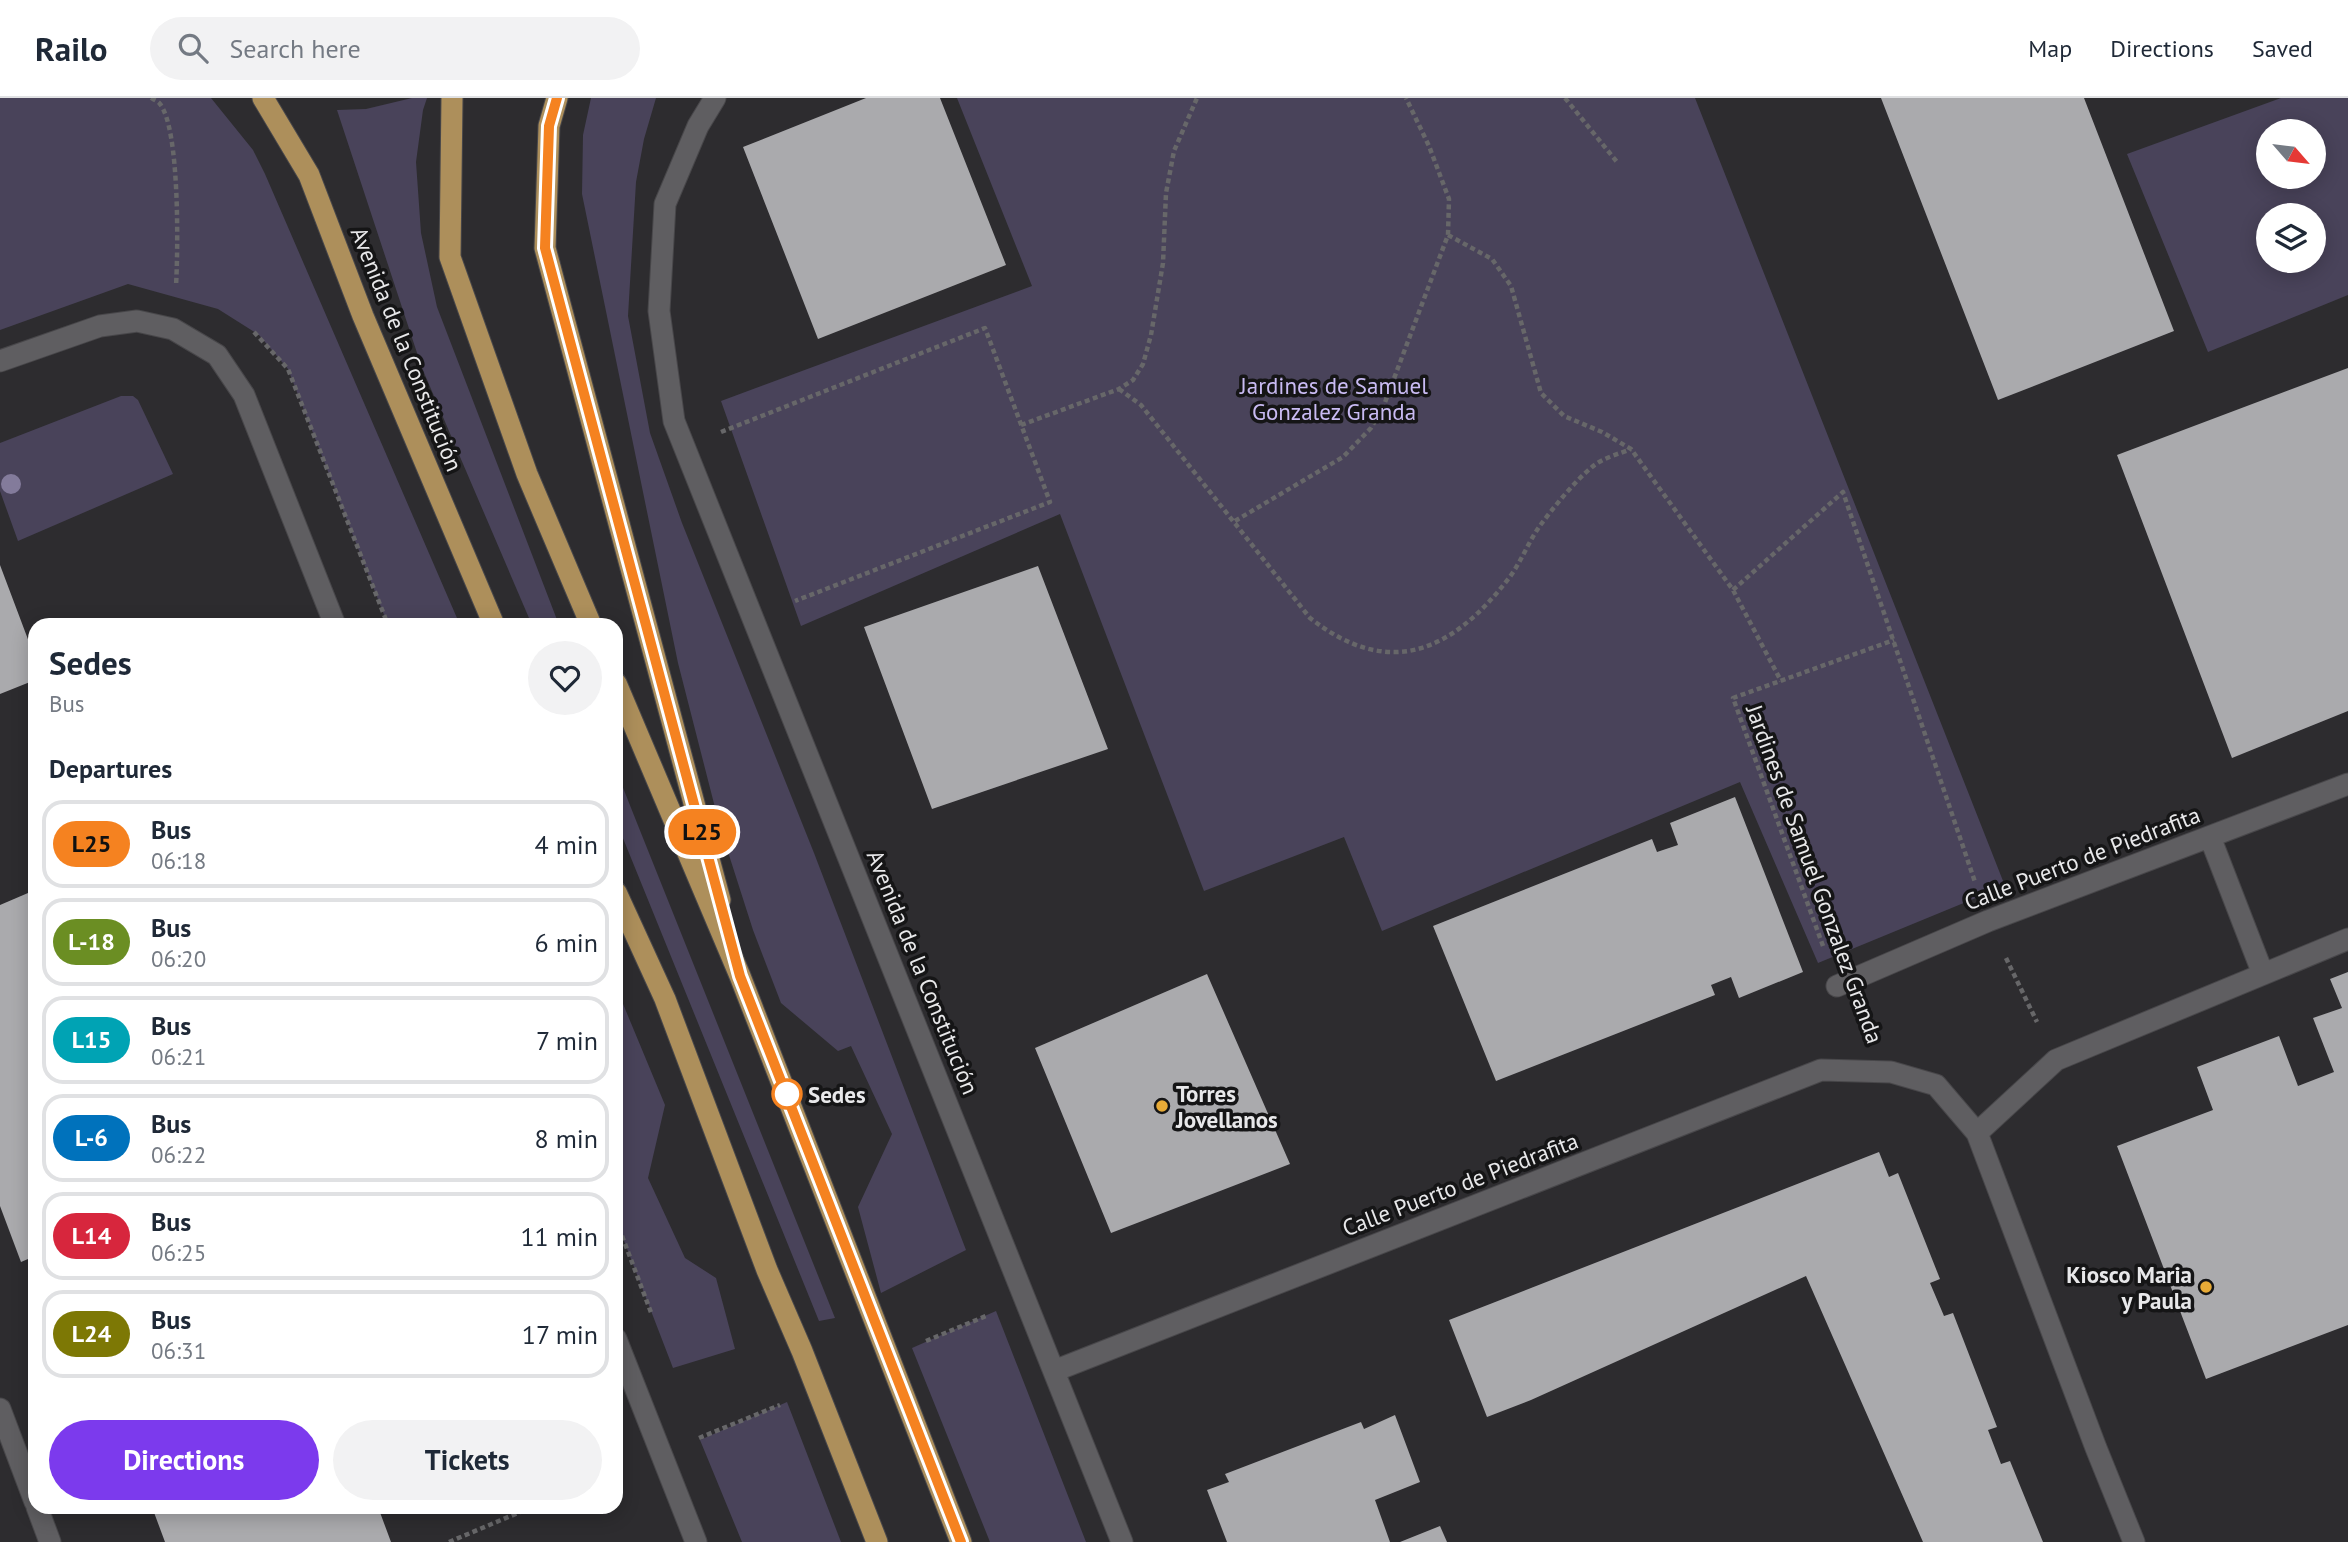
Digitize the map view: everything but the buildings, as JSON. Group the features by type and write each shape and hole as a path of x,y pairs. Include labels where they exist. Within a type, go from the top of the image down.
{"main road":[{"name":"Avenida de la Constitución","path":"263,98 310,175 363,316 491,618"},
{"path":"452,98 450,257 527,474 588,618"},
{"path":"557,98 549,126 545,248 740,976"},
{"path":"623,700 740,976 961,1542"},
{"path":"623,907 665,999 767,1270 877,1542"}],"street":[{"name":"Avenida de la Constitución","path":"715,98 698,126 665,204 659,312 674,421 1122,1542"},
{"path":"0,361 100,326 137,321 173,329 217,355 244,396 332,618"},
{"name":"Calle Puerto de Piedrafita","path":"1837,986 1988,921 2348,784"},
{"path":"2210,837 2263,974"},
{"path":"1977,1133 2056,1060 2348,939"},
{"name":"Calle Puerto de Piedrafita","path":"1054,1371 1821,1070 1891,1072 1936,1085 1977,1133 2134,1542"},
{"path":"623,1357 696,1542"},
{"path":"0,1409 28,1483"},
{"path":"40,1514 50,1542"}],"path":[{"path":"151,98 160,104 169,127 173,157 177,269 173,329"},
{"path":"1021,425 1119,389 1133,380 1143,364 1163,263 1166,192 1174,151 1197,98"},
{"path":"1235,521 1343,457 1371,428 1384,405 1448,235 1449,199 1429,146 1406,98"},
{"path":"1565,98 1617,162"},
{"name":"Jardines de Samuel Gonzalez Granda","path":"1448,235 1492,258 1511,286 1541,393 1564,416 1602,432 1631,449 1733,590 1782,681"},
{"path":"684,446 985,328 1050,502 795,601"},
{"path":"1119,389 1141,404 1310,618 1331,635 1359,648 1388,653 1416,652 1448,635 1483,608 1510,576 1539,527 1584,475 1593,466 1631,449"},
{"path":"1733,590 1843,492 1988,921 2056,1060"},
{"name":"Jardines de Samuel Gonzalez Granda","path":"1837,986 1733,698 1894,640"},
{"path":"449,1542 515,1514"}],"green space":[{"path":"0,98 211,98 253,150 265,174 457,618 385,618 288,369 259,335 218,309 128,284 0,330"},
{"path":"412,98 427,98 416,162 421,233 437,307 556,618 529,618 422,368 337,110 366,109"},
{"path":"591,98 656,98 644,139 636,182 628,316 650,433 682,523 814,853 966,1250 881,1293 858,1207 892,1134 851,1046 838,1051 781,1003 753,930 720,827 678,663 582,194 583,135"},
{"name":"Jardines de Samuel Gonzalez Granda","path":"957,98 1695,98 2005,886 1818,963 1740,782 1382,931 1344,837 1204,891 1060,514 801,626 721,401 1032,286"},
{"path":"2281,98 2348,98 2348,295 2208,352 2127,154"},
{"path":"121,396 133,396 138,400 173,474 18,541 0,491 0,443"},
{"path":"623,788 835,1318 819,1321 623,838"},
{"path":"623,1004 665,1105 648,1178 685,1258 716,1278 735,1349 673,1368 623,1238"},
{"path":"996,1311 1086,1542 990,1542 912,1348"},
{"path":"787,1402 841,1542 742,1542 700,1440"}],"bus line":[{"name":"L25","path":"557,98 549,126 545,248 740,976 961,1542"}],"place":[{"name":"Sedes","path":"787,1094"},
{"name":"Torres Jovellanos","path":"1162,1106"},
{"name":"Kiosco Maria y Paula","path":"2206,1287"}]}
